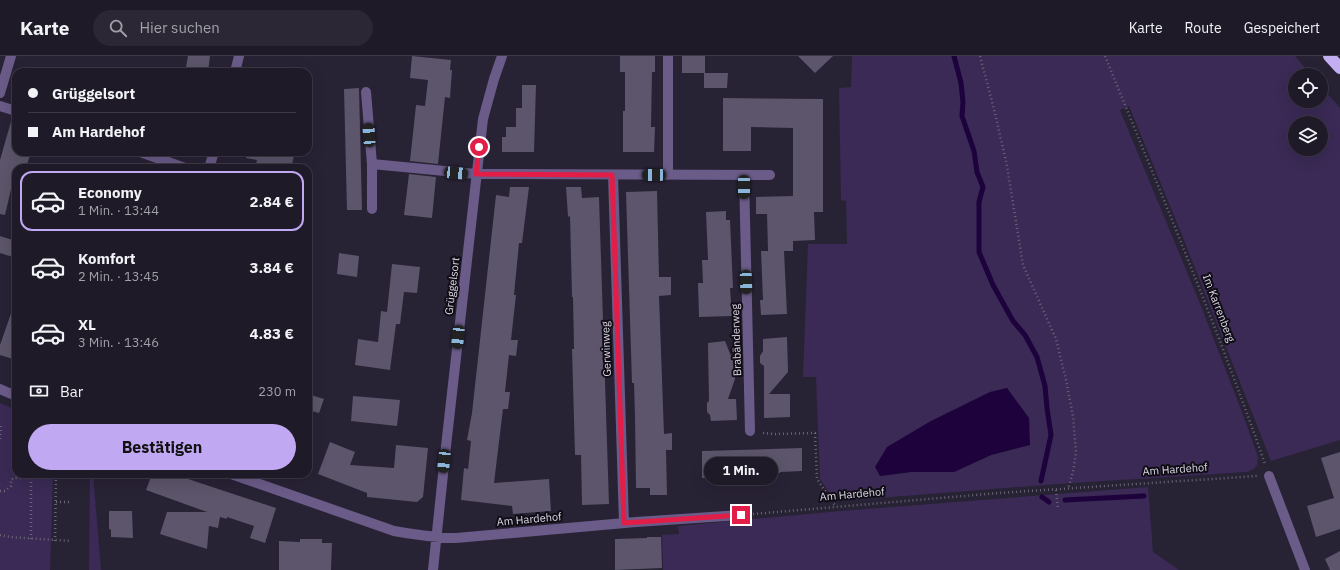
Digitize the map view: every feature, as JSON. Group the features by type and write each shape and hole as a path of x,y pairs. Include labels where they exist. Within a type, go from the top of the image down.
{"highway":[{"path":"1329,56 1340,68"}],"street":[{"path":"0,93 11,56"},
{"path":"236,68 239,56"},
{"name":"Grüggelsort","path":"433,570 483,119 502,56"},
{"path":"668,56 668,175"},
{"path":"366,92 372,164 372,209"},
{"path":"0,106 12,110"},
{"path":"151,156 174,164"},
{"path":"372,164 476,174 770,175"},
{"name":"Gerwinweg","path":"612,175 624,523"},
{"name":"Brabänderweg","path":"744,175 750,431"},
{"path":"0,389 12,394"},
{"path":"1270,476 1305,570"},
{"name":"Am Hardehof","path":"242,478 394,531 436,537 456,538 624,523 741,515"}],"path":[{"path":"980,56 1007,166 1023,265 1056,339 1066,380 1073,416 1076,453 1068,489"},
{"name":"Im Karrenberg","path":"1105,56 1232,375 1270,476"},
{"path":"0,423 0,439"},
{"path":"750,431 774,434 815,433 817,479 836,507"},
{"name":"Am Hardehof","path":"741,515 1068,489 1270,476"},
{"path":"0,491 5,491 11,486 11,480 14,478"},
{"path":"31,478 31,539"},
{"path":"55,541 56,478"},
{"path":"1056,490 1058,509"},
{"path":"56,502 71,502"},
{"path":"0,534 10,537 71,541"}],"shaded area":[{"path":"852,56 1295,56 1305,68 1288,68 1288,108 1328,108 1328,94 1340,108 1340,440 1271,461 1180,230 1129,106 1120,110 1201,306 1245,420 1258,457 1257,465 1254,469 1247,472 1057,484 840,501 833,498 820,479 816,377 803,377 808,244 847,244 846,201 841,200 839,88 851,87","holes":["1029,445 991,455 954,472 911,472 880,476"]},
{"path":"1007,388 1029,418 1030,445 991,455 954,472 911,472 880,476 875,467 887,447 931,421 990,392"},
{"path":"0,403 12,408 12,478 53,478 50,570 0,570"},
{"path":"90,478 93,478 101,570 89,570"},
{"path":"1148,487 1153,552 1179,570 663,570 662,535 679,534 678,526 841,511"}],"building":[{"path":"188,56 210,56 208,68 186,68"},
{"path":"412,56 451,60 450,70 452,70 450,98 445,97 438,164 410,161 416,105 425,106 428,80 410,78"},
{"path":"620,56 655,56 655,72 652,72 651,127 655,127 654,152 623,152 625,72 620,72"},
{"path":"682,56 705,56 705,73 728,73 727,88 704,88 704,73 682,73"},
{"path":"798,56 833,56 815,73"},
{"path":"522,85 536,85 534,152 502,152 502,137 506,137 506,127 516,127 516,108 522,108"},
{"path":"359,88 362,210 347,210 344,89"},
{"path":"723,98 823,99 823,212 814,212 815,240 793,241 793,251 784,251 787,314 761,315 760,300 763,300 761,251 768,251 767,214 756,214 756,197 793,196 793,128 751,127 751,151 723,151"},
{"path":"12,118 12,156 30,156 27,164 12,164 12,185 5,215 0,214 0,160"},
{"path":"246,156 294,156 292,164 256,164 257,160 246,158"},
{"path":"409,174 436,177 432,218 404,215"},
{"path":"510,187 529,187 522,243 519,243 514,295 516,295 511,340 518,340 516,356 509,355 505,392 510,392 508,409 503,409 494,483 549,479 551,511 513,514 512,506 461,500 464,468 468,469 471,441 467,440 472,413 496,195 509,197"},
{"path":"566,187 581,187 582,198 599,197 609,504 582,505 581,455 575,455 572,349 574,349 573,297 570,216 568,217"},
{"path":"657,191 659,277 671,277 671,295 659,296 664,434 672,433 672,450 666,450 667,495 650,495 650,488 636,488 634,383 632,383 626,192"},
{"path":"726,211 726,220 730,220 733,288 730,288 732,316 699,317 698,283 703,283 702,260 708,260 706,212"},
{"path":"0,236 12,240 12,257 0,253"},
{"path":"339,253 359,256 357,277 337,274"},
{"path":"392,264 420,267 417,293 404,292 400,324 396,324 390,370 355,365 358,339 378,342 381,311 387,312"},
{"path":"12,311 12,359 0,355 0,345"},
{"path":"787,337 788,372 769,394 790,394 790,417 764,418 764,366 760,363 760,356 763,351 763,339"},
{"path":"725,341 735,366 735,379 728,399 736,399 737,420 711,421 710,415 707,412 707,403 709,401 708,343"},
{"path":"312,395 324,399 319,413 312,411"},
{"path":"353,396 400,400 397,426 351,421"},
{"path":"330,442 355,452 350,465 394,468 396,445 428,448 423,497 417,502 367,497 367,493 318,474"},
{"path":"802,448 802,471 702,478 702,451"},
{"path":"1340,452 1340,529 1316,537 1307,506 1334,498 1321,458"},
{"path":"150,478 185,478 276,508 265,543 250,538 254,526 227,517 227,519 220,517 218,528 209,526 207,549 160,534 167,512 207,512 146,490"},
{"path":"109,511 132,511 133,538 111,537 111,530 109,529"},
{"path":"661,537 662,568 615,570 615,539"},
{"path":"300,539 322,539 322,543 332,543 331,570 279,570 279,541 300,542"},
{"path":"1340,551 1340,570 1330,570 1325,559"}],"waterway":[{"path":"954,56 961,83 963,102 962,116 974,151 977,172 983,187 979,202 979,252 993,285 1013,321 1025,335 1037,357 1045,386 1051,435 1041,481"},
{"path":"1065,500 1144,496"},
{"path":"1042,497 1049,502"}],"route":[{"path":"479,147 476,174 612,175 624,523 741,515"}]}
